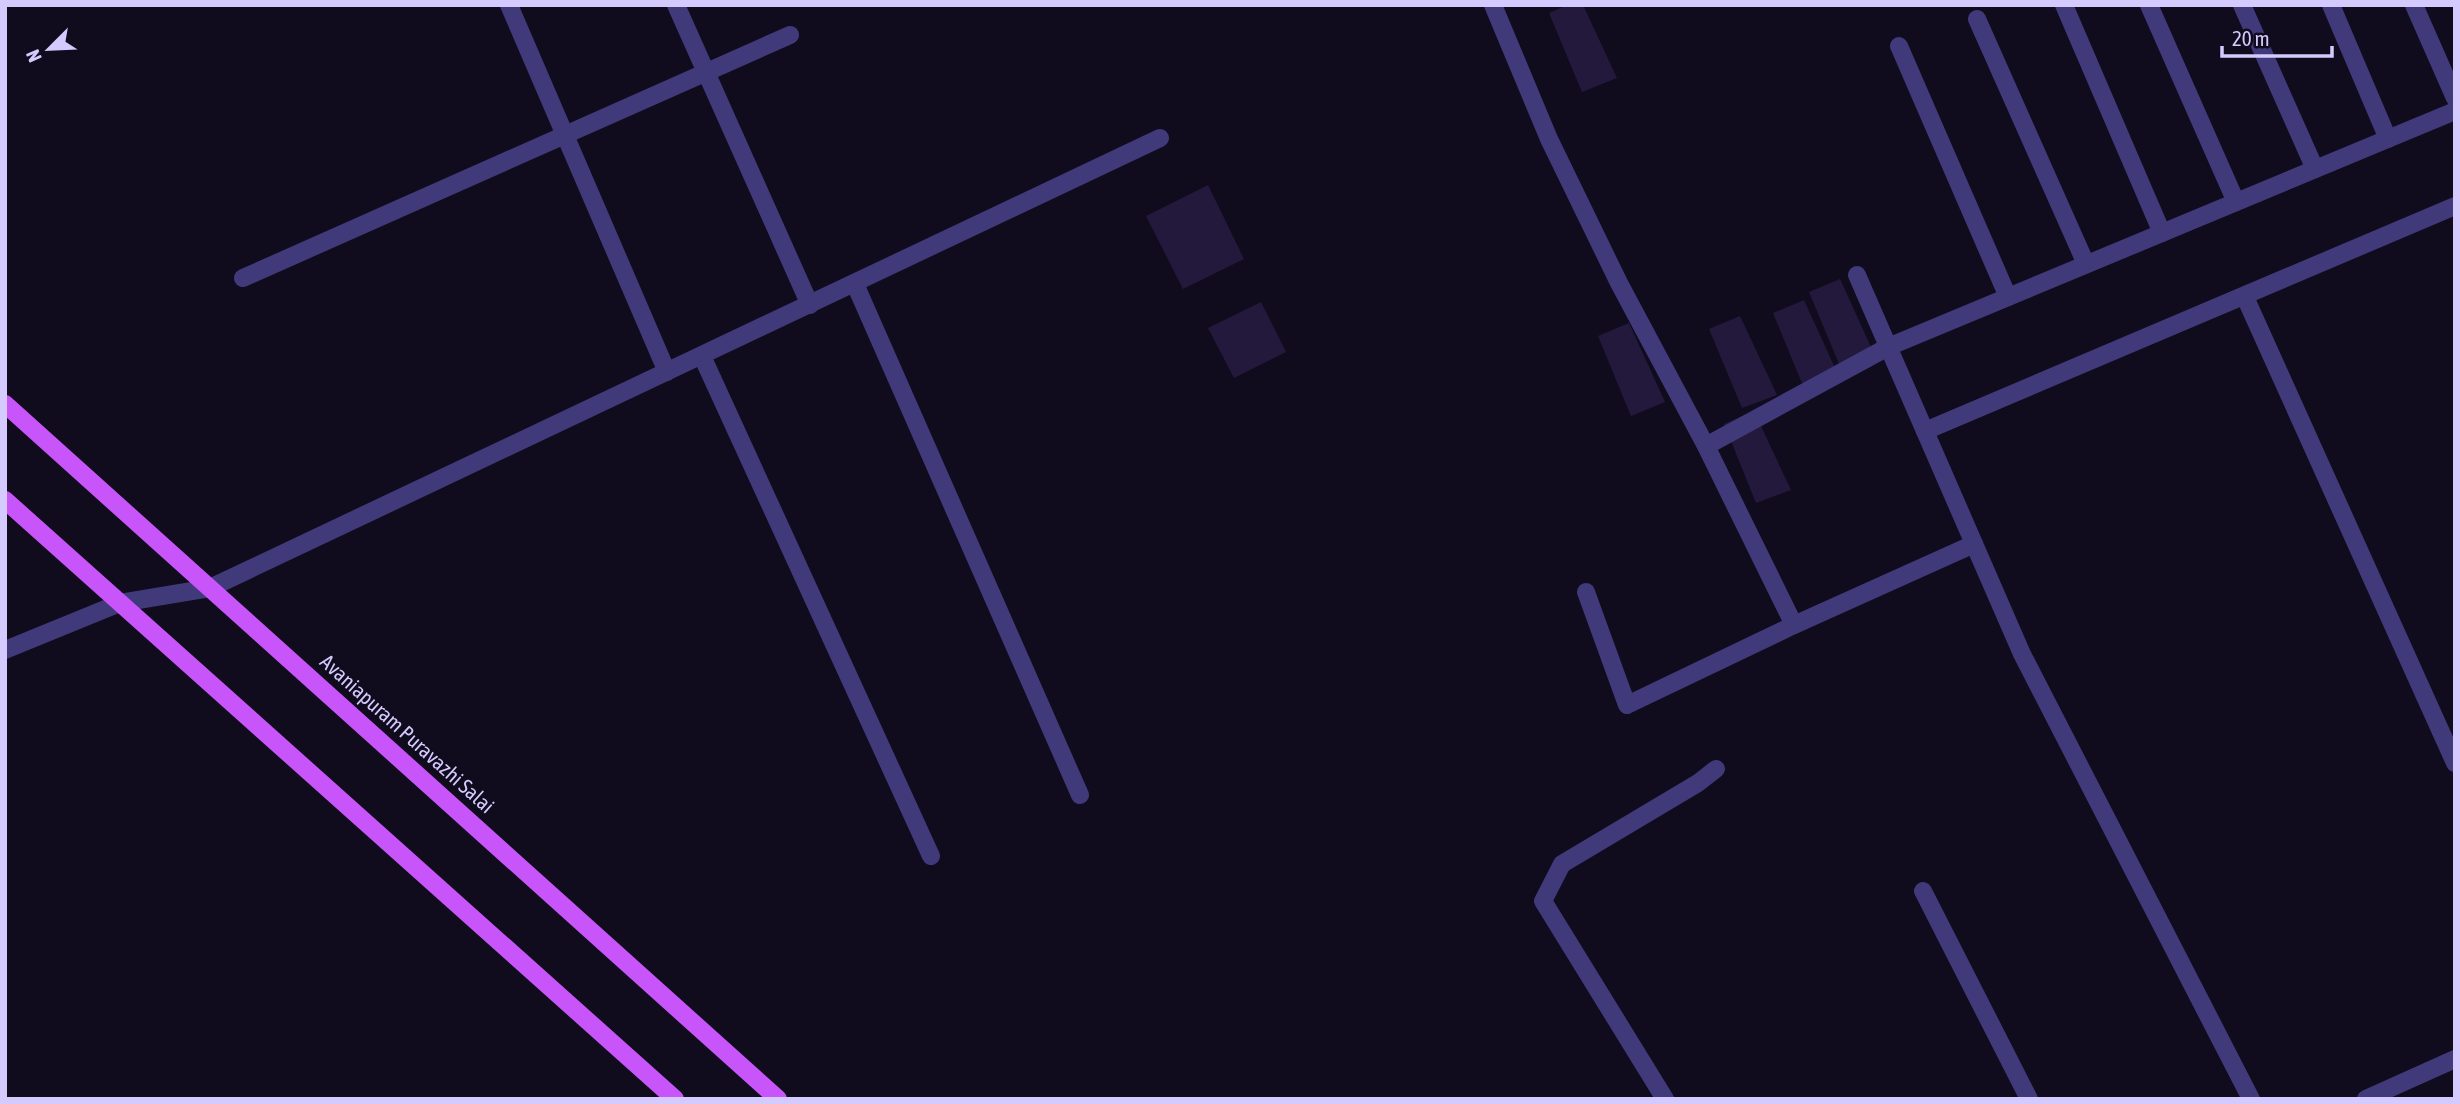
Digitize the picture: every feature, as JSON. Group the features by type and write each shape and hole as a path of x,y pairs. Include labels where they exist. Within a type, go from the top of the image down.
{"main road":[{"name":"Avaniapuram Puravazhi Salai","path":"5,404 778,1099"},
{"path":"5,500 675,1099"}],"street":[{"path":"509,5 667,372"},
{"path":"677,5 810,305"},
{"path":"1493,5 1549,139 1613,271 1706,446 1794,625"},
{"path":"2064,5 2162,233"},
{"path":"2149,5 2236,202"},
{"path":"2242,5 2315,169"},
{"path":"2330,5 2388,139"},
{"path":"2414,5 2455,98"},
{"path":"1977,19 2086,264"},
{"path":"243,278 790,35"},
{"path":"1899,46 2008,297"},
{"path":"1706,446 1888,347 2455,111"},
{"path":"5,650 120,603 211,588 1160,138"},
{"path":"1925,431 2455,206"},
{"path":"1857,275 2022,653 2251,1099"},
{"path":"855,284 1080,795"},
{"path":"2245,297 2455,763"},
{"path":"702,356 930,856"},
{"path":"1586,592 1628,705 1794,625 1974,544"},
{"path":"1665,1099 1543,901 1562,864 1698,783 1716,769"},
{"path":"1923,891 2029,1099"},
{"path":"2367,1099 2455,1059"}],"building":[{"path":"1567,5 1583,5 1617,78 1582,92 1549,13"},
{"path":"1208,185 1244,259 1183,289 1146,216"},
{"path":"1840,279 1876,358 1842,371 1809,292"},
{"path":"1804,300 1840,379 1806,393 1773,313"},
{"path":"1261,302 1286,352 1234,378 1208,328"},
{"path":"1740,316 1777,395 1742,408 1709,329"},
{"path":"1629,323 1665,402 1631,416 1598,336"},
{"path":"1754,411 1791,490 1756,503 1724,424"}]}
